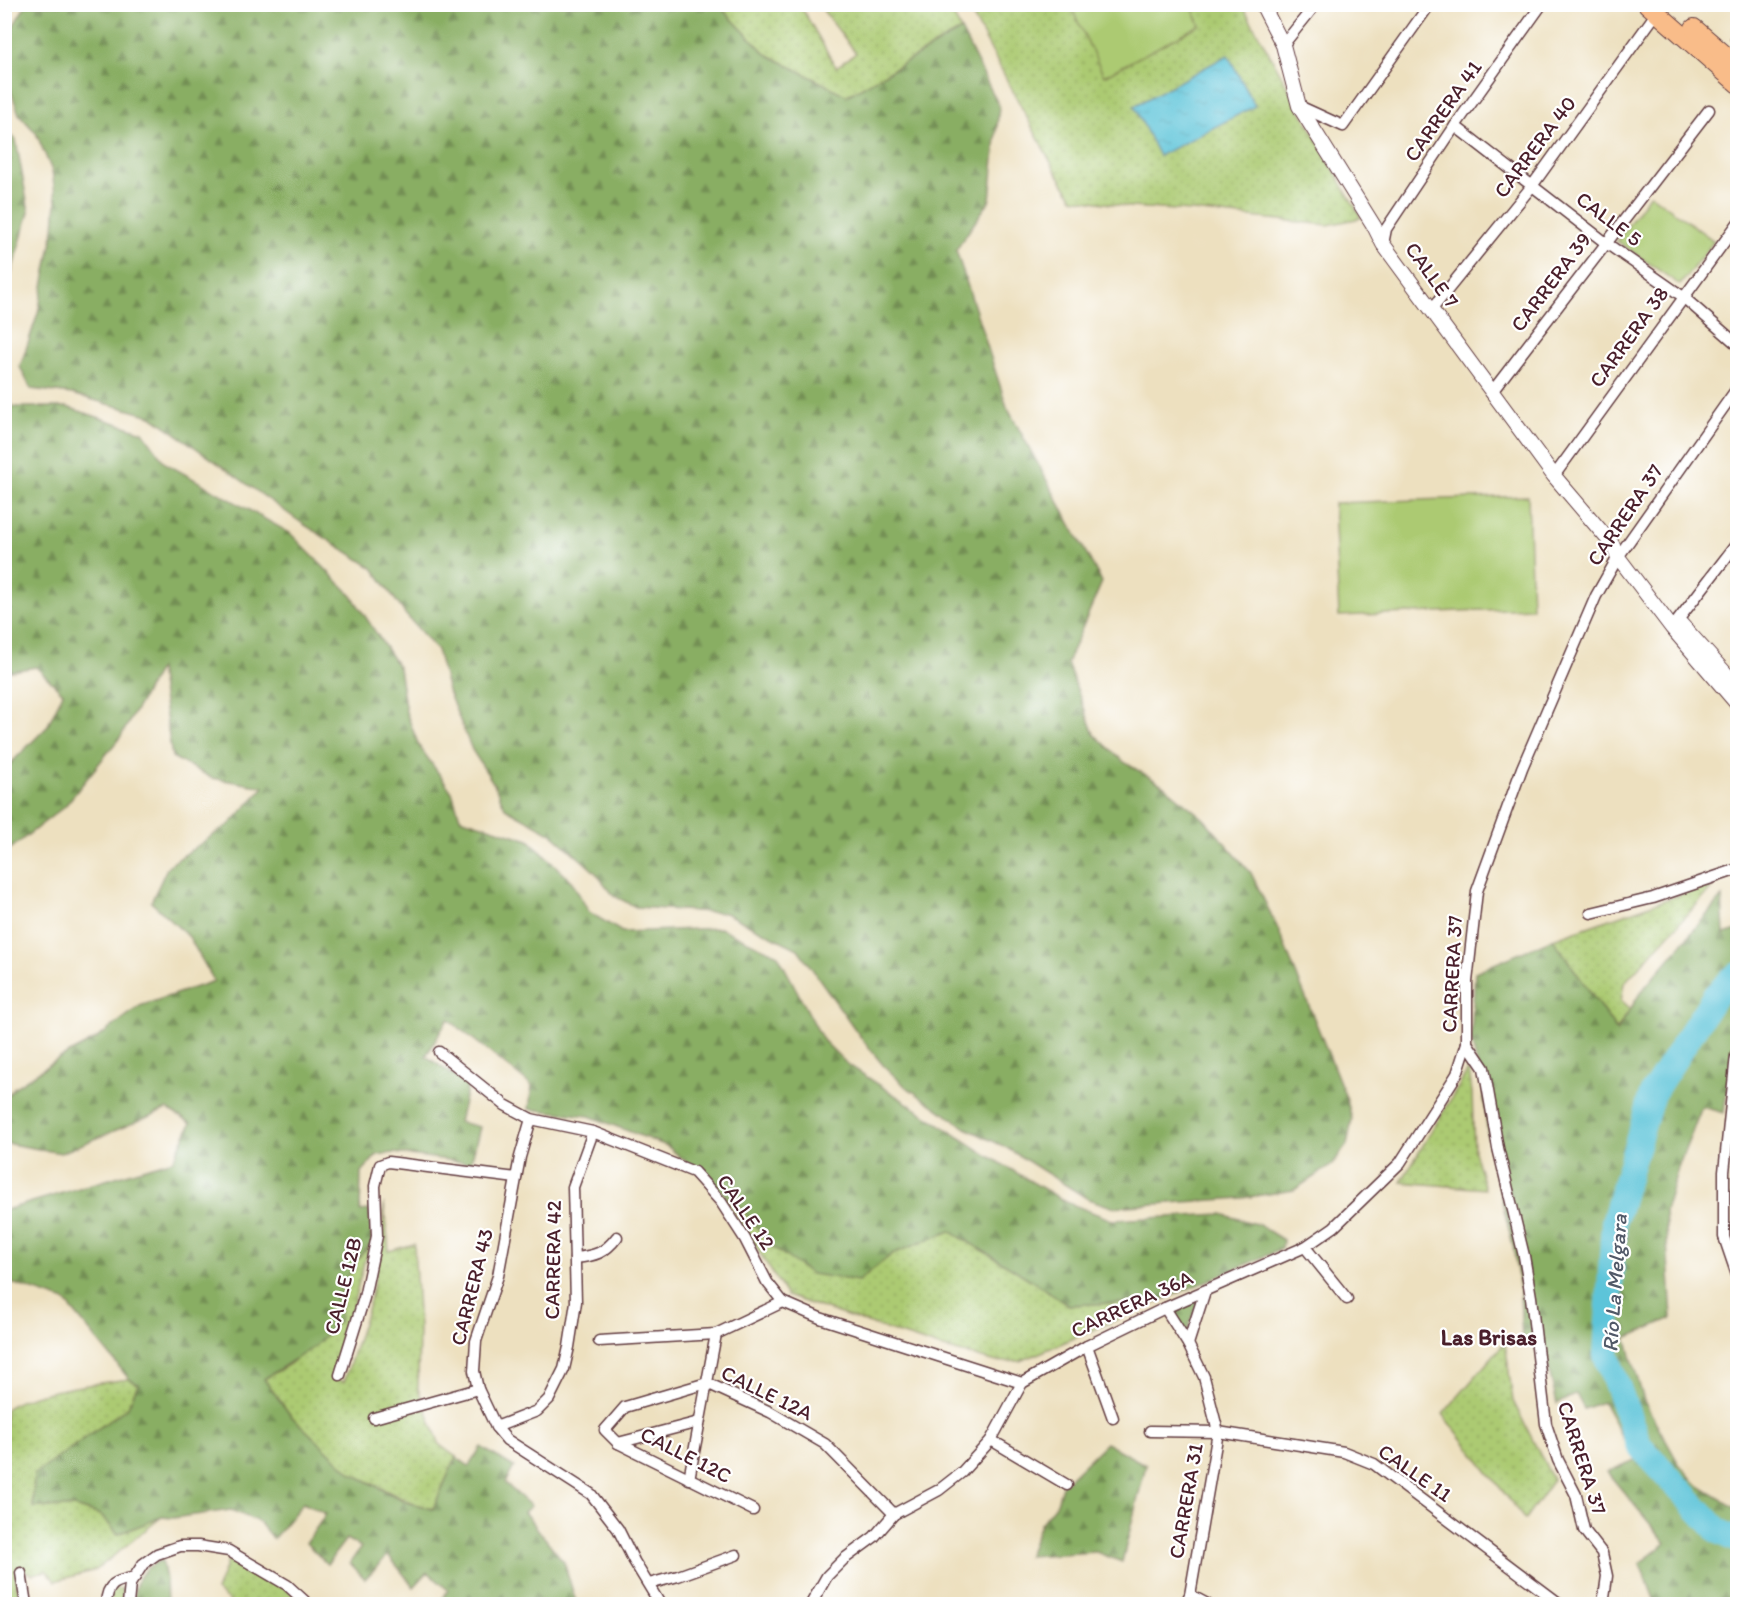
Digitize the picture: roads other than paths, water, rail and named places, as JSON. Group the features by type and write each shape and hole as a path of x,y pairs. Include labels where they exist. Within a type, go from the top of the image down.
{"main road":[{"path":"1658,7 1737,66"},
{"path":"1658,7 1737,84"}],"street":[{"name":"CALLE 7","path":"1262,4 1283,45 1299,106 1383,244 1554,476 1618,550 1737,704"},
{"path":"1283,45 1316,4"},
{"path":"1299,106 1343,126 1430,4"},
{"name":"CARRERA 41","path":"1383,244 1386,229 1455,126 1542,4"},
{"name":"CARRERA 40","path":"1432,309 1532,186 1658,7"},
{"name":"CARRERA 39","path":"1491,393 1709,110"},
{"name":"CALLE 5","path":"1455,126 1606,243 1683,296 1737,345"},
{"name":"CARRERA 38","path":"1554,476 1737,223"},
{"name":"CARRERA 37","path":"1603,1605 1607,1576 1602,1552 1584,1530 1576,1495 1558,1460 1546,1424 1534,1317 1524,1256 1498,1148 1484,1068 1467,1043 1467,982 1477,891 1522,768 1618,550 1737,387"},
{"path":"1675,624 1737,542"},
{"name":"CALLE 7","path":"1675,624 1737,687"},
{"path":"1591,914 1653,898 1737,869"},
{"name":"CARRERA 36A","path":"1022,1383 1087,1346 1165,1308 1305,1247 1334,1227 1369,1196 1400,1163 1457,1074 1467,1043"},
{"name":"CALLE 12","path":"439,1052 505,1105 531,1119 593,1132 694,1172 721,1202 745,1239 767,1282 783,1302 820,1318 1022,1383"},
{"path":"1736,1055 1724,1172 1724,1237 1737,1278"},
{"name":"CARRERA 43","path":"496,1427 478,1389 474,1371 476,1341 498,1276 516,1178 531,1119"},
{"name":"CARRERA 42","path":"496,1427 537,1411 549,1399 564,1369 576,1302 573,1187 593,1132"},
{"name":"CALLE 12B","path":"340,1375 364,1298 377,1236 375,1186 380,1164 388,1162 516,1178"},
{"path":"576,1258 594,1256 608,1249 617,1238"},
{"path":"1305,1247 1347,1299"},
{"path":"1188,1344 1205,1291"},
{"path":"599,1341 716,1334 783,1302"},
{"name":"CARRERA 31","path":"1165,1308 1188,1344 1204,1377 1218,1432 1187,1600"},
{"path":"689,1479 716,1334"},
{"path":"1087,1346 1113,1418"},
{"name":"CALLE 12A","path":"605,1430 625,1407 707,1383 770,1412 825,1444 894,1514"},
{"path":"811,1605 827,1576 844,1559 874,1537 894,1514 939,1490 962,1472 991,1440 1022,1383"},
{"path":"374,1418 478,1389"},
{"path":"618,1443 699,1422"},
{"path":"496,1427 507,1440 591,1494 618,1529 660,1605"},
{"name":"CALLE 12C","path":"605,1430 618,1443 753,1510"},
{"name":"CALLE 11","path":"1150,1431 1218,1432 1344,1452 1374,1464 1560,1605"},
{"path":"991,1440 1067,1485"},
{"path":"128,1605 130,1584 142,1564 157,1554 180,1546 198,1546 229,1551 287,1585 308,1605"},
{"path":"649,1584 736,1555"},
{"path":"21,1573 26,1605"},
{"path":"106,1605 106,1592 116,1581 135,1577"},
{"path":"1187,1600 1208,1605"}],"water":[{"path":"1228,55 1255,106 1159,156 1134,106"}],"waterway":[{"name":"Río La Melgara","path":"1738,974 1715,996 1652,1094 1614,1222 1606,1355 1639,1445 1718,1531 1738,1540"}],"district":[{"name":"Las Brisas","path":"1489,1337"}]}
